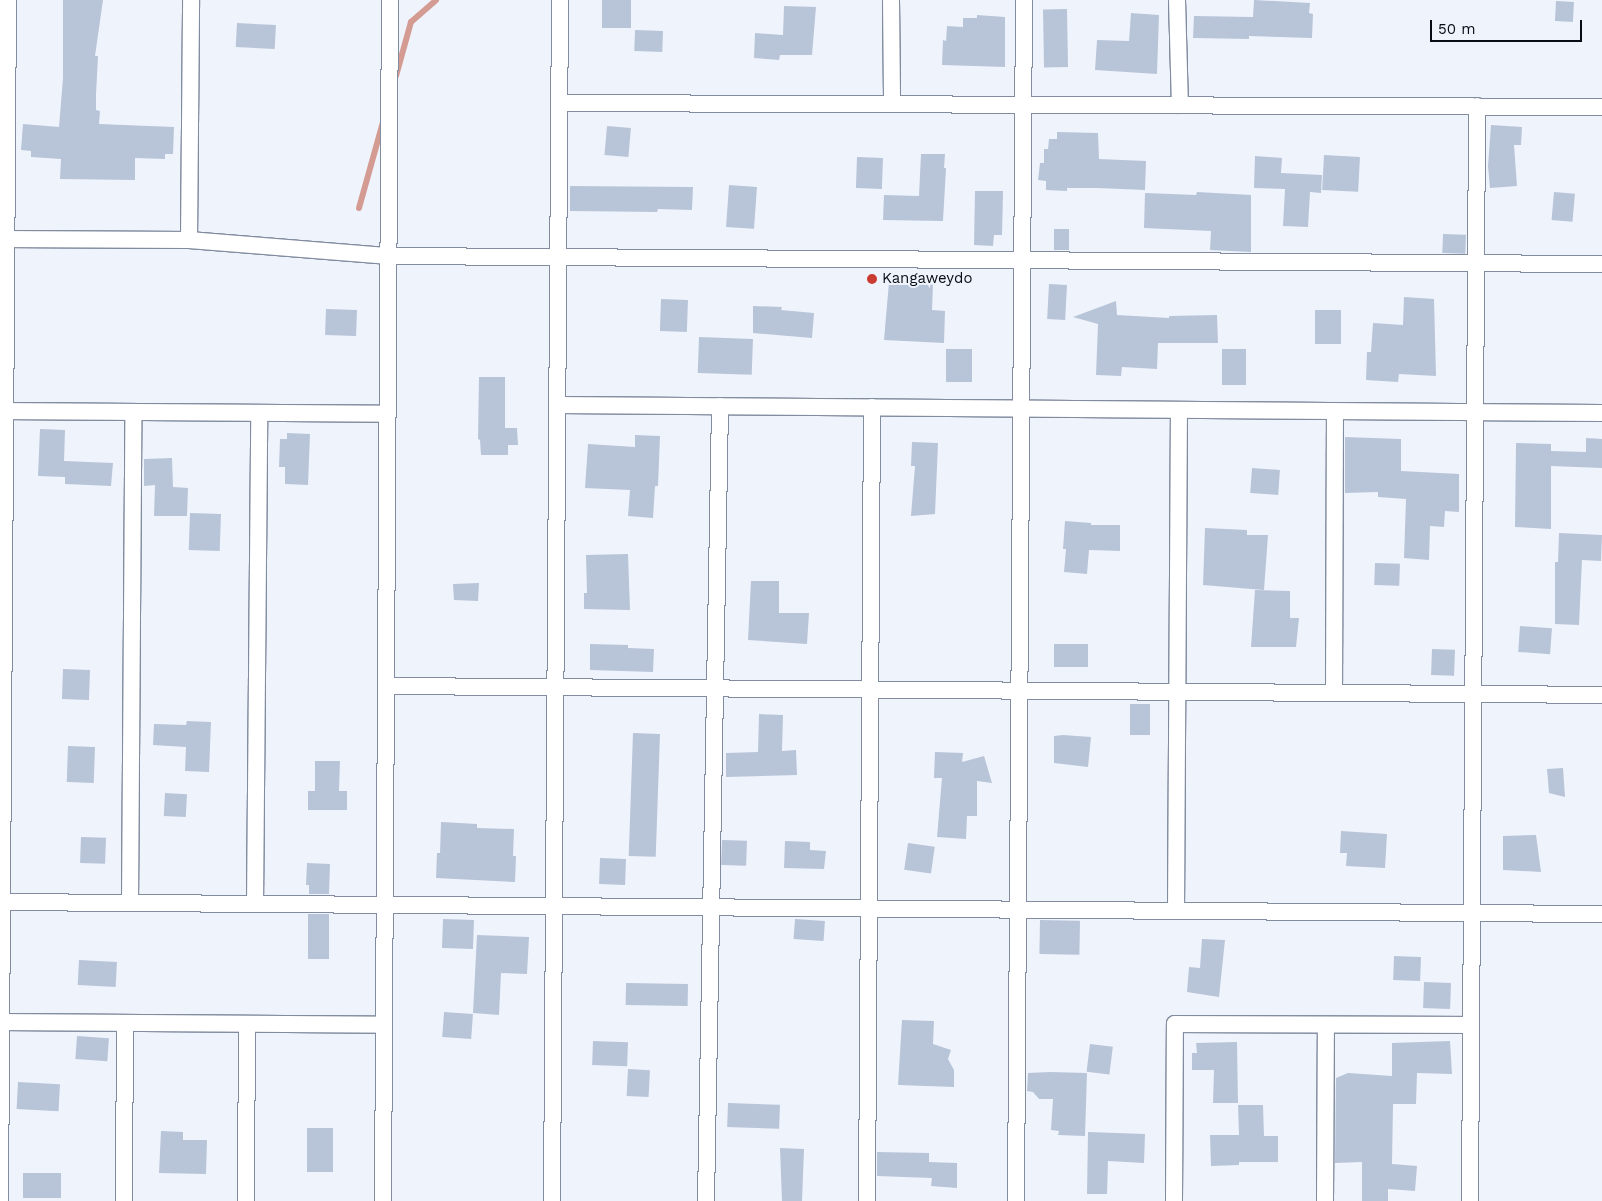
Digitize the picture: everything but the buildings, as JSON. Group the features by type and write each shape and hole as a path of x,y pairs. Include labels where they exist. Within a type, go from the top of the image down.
{"street":[{"path":"0,1201 4,51 8,0"},
{"path":"189,240 190,0"},
{"path":"383,1201 390,0"},
{"path":"552,1201 560,0"},
{"path":"891,0 892,104"},
{"path":"1016,1201 1024,0"},
{"path":"1177,0 1180,105"},
{"path":"559,103 1602,107"},
{"path":"1470,1201 1477,106"},
{"path":"3,239 189,240 389,256 1602,264"},
{"path":"557,405 1602,413"},
{"path":"706,1201 720,406"},
{"path":"867,1201 872,407"},
{"path":"1176,911 1179,410"},
{"path":"3,411 388,414"},
{"path":"1334,693 1335,411"},
{"path":"130,903 133,412"},
{"path":"256,904 259,413"},
{"path":"386,686 1602,695"},
{"path":"1,902 1602,914"},
{"path":"1,1022 384,1025"},
{"path":"124,1201 125,1023"},
{"path":"246,1201 247,1024"},
{"path":"1174,1201 1176,1024 1471,1025"},
{"path":"1325,1201 1326,1025"}],"waterway":[{"path":"396,76 411,22 436,0"},
{"path":"359,208 383,122"}],"place":[{"name":"Kangaweydo","path":"872,279"}]}
